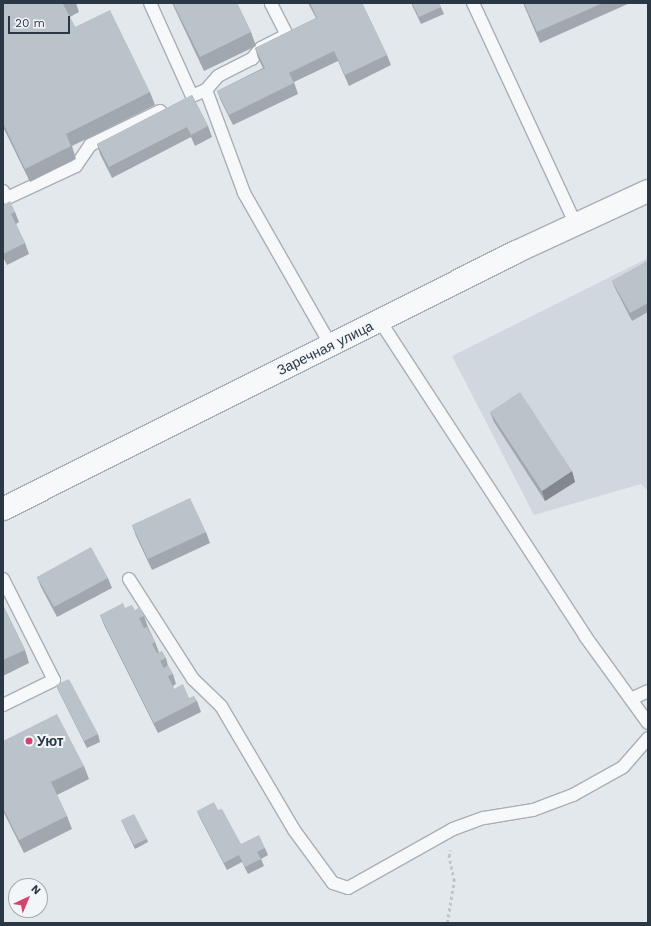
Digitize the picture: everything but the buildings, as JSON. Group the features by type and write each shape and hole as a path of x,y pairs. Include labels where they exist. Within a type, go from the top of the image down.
{"street":[{"name":"Заречная улица","path":"3,509 330,344 380,322 516,252 648,191"}],"lane":[{"path":"150,3 192,96"},
{"path":"3,191 7,198 76,166 90,144 206,90 218,76 252,59 261,48 287,35 271,3"},
{"path":"473,3 576,225"},
{"path":"206,90 244,193 330,344"},
{"path":"380,322 585,636 632,699 648,724"},
{"path":"3,579 54,680 3,705"},
{"path":"129,579 193,679 221,706 294,830 333,883 348,888 453,829 484,818 533,810 573,795 623,767 648,738"},
{"path":"632,699 648,691"}],"path":[{"path":"447,923 454,881 449,857 453,829"}],"shaded area":[{"path":"648,258 648,491 641,484 534,515 452,356"}],"place":[{"name":"Уют","path":"29,741"}]}
